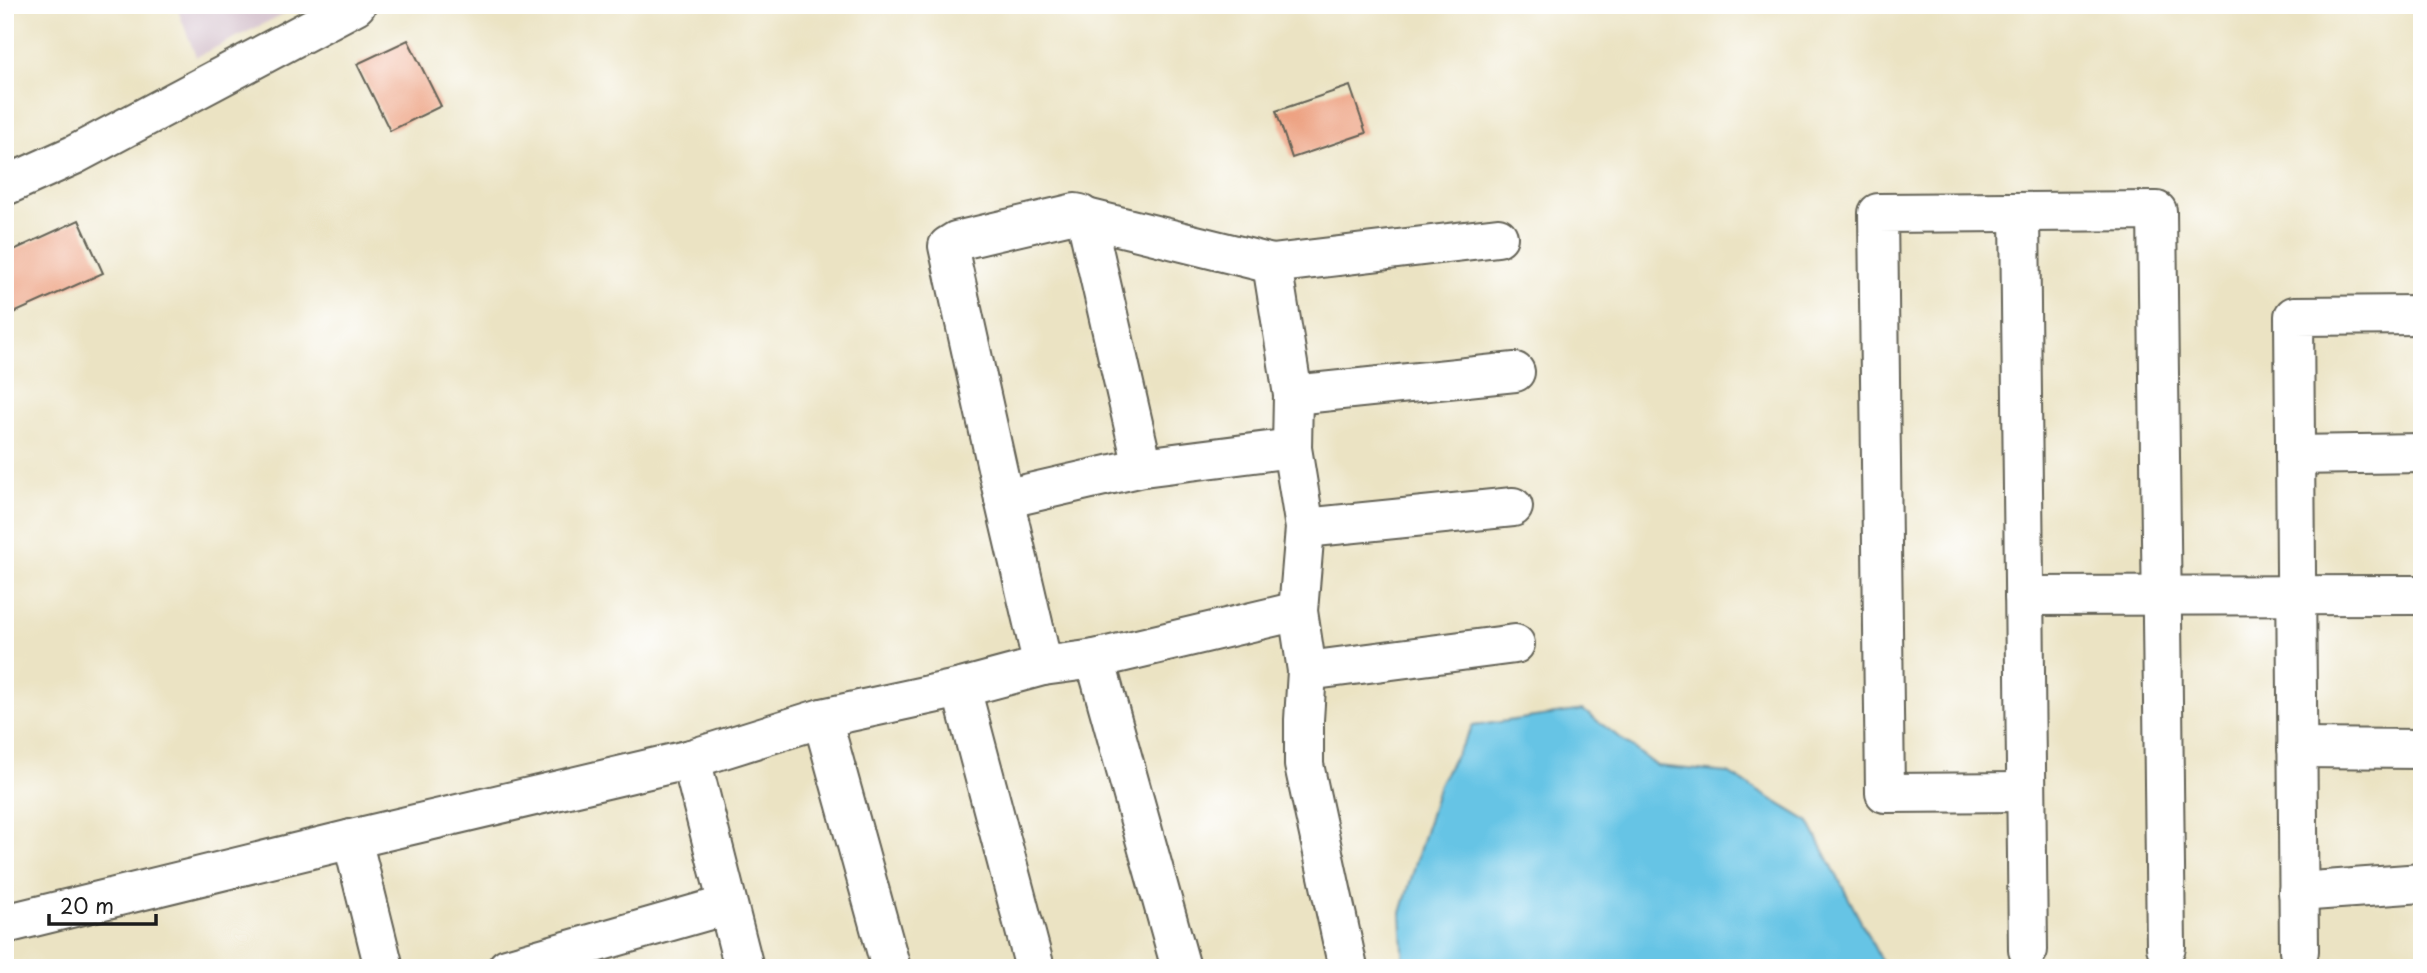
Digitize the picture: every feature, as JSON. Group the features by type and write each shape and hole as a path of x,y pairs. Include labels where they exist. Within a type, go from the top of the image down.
{"street":[{"path":"5,186 74,155 356,5"},
{"path":"2026,792 1885,793 1878,213 2157,211 2166,947"},
{"path":"2020,212 2028,950"},
{"path":"1043,666 948,246 956,241 1075,213 1272,264 1498,237"},
{"path":"1086,218 1143,467"},
{"path":"1272,264 1293,395 1292,448 1305,528 1298,611 1307,671 1304,765 1348,968"},
{"path":"2299,951 2294,316 2422,315"},
{"path":"1293,395 1514,372"},
{"path":"1004,499 1143,467 1292,448"},
{"path":"2295,455 2422,453"},
{"path":"1305,528 1513,507"},
{"path":"2024,596 2422,595"},
{"path":"5,924 691,759 822,718 961,688 1043,666 1095,659 1298,611"},
{"path":"1307,671 1515,644"},
{"path":"1095,659 1181,968"},
{"path":"961,688 1035,968"},
{"path":"822,718 891,968"},
{"path":"2297,748 2422,749"},
{"path":"691,759 744,968"},
{"path":"352,839 384,968"},
{"path":"2298,892 2422,883"},
{"path":"507,968 727,905"}],"shaded area":[{"path":"176,5 302,5 196,57"}],"water":[{"path":"1583,710 1657,766 1728,773 1809,822 1885,968 1404,968 1401,913 1439,784 1473,726"}],"building":[{"path":"408,40 441,106 390,131 357,64"},
{"path":"1350,86 1366,133 1292,158 1276,111"},
{"path":"79,220 103,273 5,317 5,254"}]}
